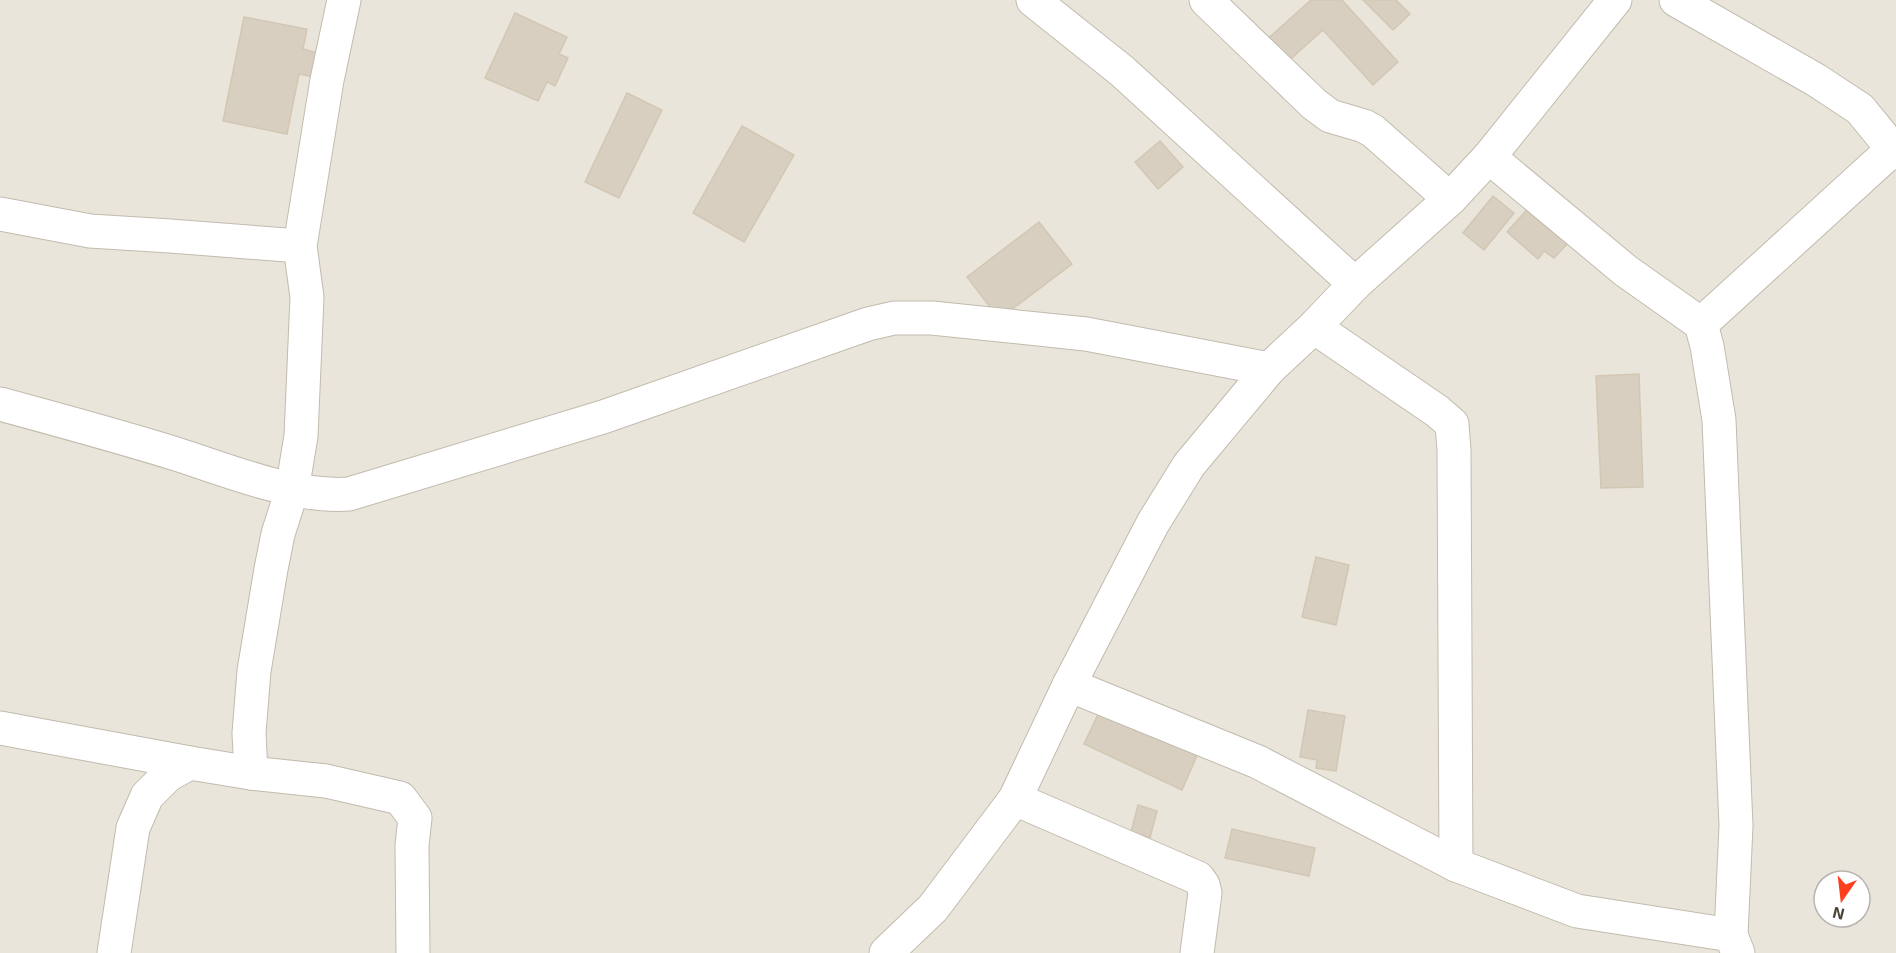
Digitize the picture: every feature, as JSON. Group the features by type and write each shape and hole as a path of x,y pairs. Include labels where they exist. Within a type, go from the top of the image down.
{"street":[{"path":"251,773 249,733 254,671 278,534 292,490 301,436 307,297 300,246 327,80 344,0"},
{"path":"1033,0 1122,71 1355,284"},
{"path":"1206,0 1314,104 1330,116 1373,131 1450,199"},
{"path":"886,953 933,908 1015,799 1069,685 1153,523 1189,465 1269,369 1355,284 1450,199 1489,157 1616,0"},
{"path":"1676,0 1816,80 1860,109 1895,151 1701,324"},
{"path":"1069,685 1258,762 1456,866 1577,911 1734,944 1736,826 1719,420 1707,346 1701,324 1626,271 1489,157"},
{"path":"0,214 90,231 300,246"},
{"path":"0,404 112,434 292,490 328,496 349,494 603,417 868,324 894,318 932,318 1086,334 1269,369"},
{"path":"1314,327 1437,411 1452,424 1456,866"},
{"path":"0,728 251,773 326,781 400,798 415,818 412,845 413,953"},
{"path":"114,953 133,828 147,796 168,775 190,763"},
{"path":"1015,799 1197,878 1203,885 1205,893 1197,953"}],"shaded area":[{"path":"0,0 1896,0 1896,953 0,953"}],"building":[{"path":"1311,0 1342,0 1398,62 1373,85 1323,30 1284,65 1264,42"},
{"path":"1363,0 1396,0 1410,14 1393,30"},
{"path":"515,13 567,37 559,54 568,58 555,86 547,82 538,101 485,78"},
{"path":"244,17 307,29 303,49 318,53 314,77 299,74 287,134 223,121"},
{"path":"627,93 662,110 619,198 585,182"},
{"path":"742,126 794,155 744,242 693,213"},
{"path":"1160,141 1183,167 1158,189 1135,162"},
{"path":"1493,196 1514,213 1484,250 1463,233"},
{"path":"1530,206 1570,241 1554,258 1544,251 1538,259 1507,232"},
{"path":"1039,222 1072,264 999,319 967,277"},
{"path":"1639,374 1643,487 1601,488 1596,376"},
{"path":"1316,557 1349,565 1336,625 1302,617"},
{"path":"1102,706 1199,751 1182,790 1084,744"},
{"path":"1308,710 1345,716 1336,771 1316,768 1317,760 1300,757"},
{"path":"1138,805 1157,811 1150,838 1131,832"},
{"path":"1232,829 1315,848 1309,876 1225,858"}]}
